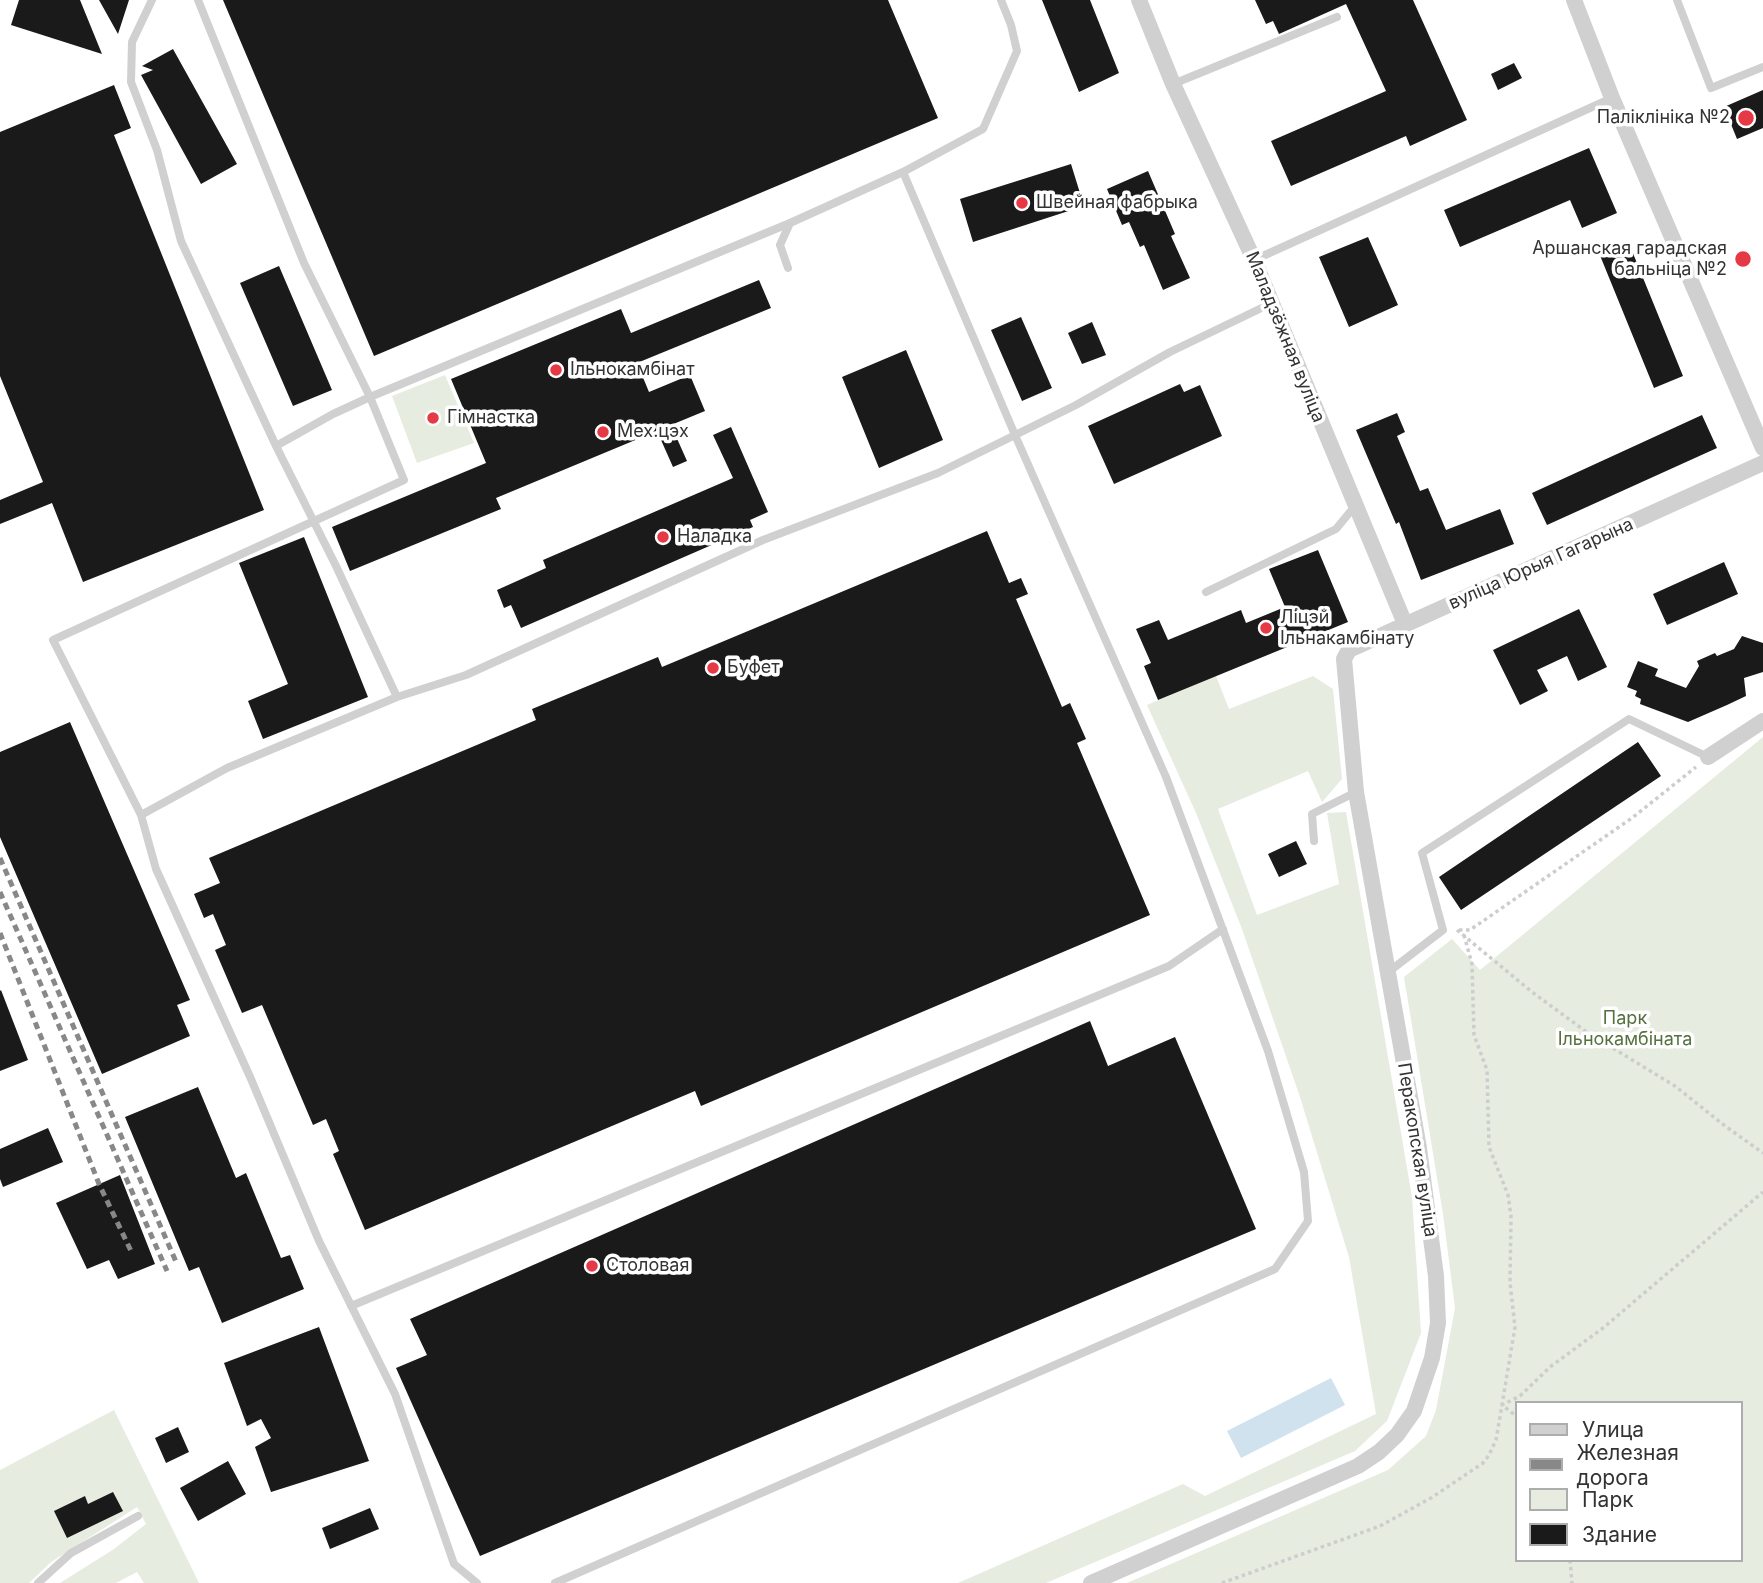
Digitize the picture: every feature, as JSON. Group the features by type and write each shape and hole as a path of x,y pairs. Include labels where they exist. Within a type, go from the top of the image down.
{"street":[{"name":"Маладзёжная вуліца","path":"1139,0 1173,84 1254,260 1405,624"},
{"path":"1574,0 1612,98 1763,448"},
{"name":"вуліца Юрыя Гагарына","path":"1387,973 1356,792 1344,659 1349,650 1763,463"},
{"path":"1708,757 1763,721"},
{"name":"Перакопская вуліца","path":"1091,1583 1358,1466 1379,1452 1397,1435 1414,1411 1434,1347 1438,1323 1436,1276 1419,1148 1387,973"}],"lane":[{"path":"152,0 132,42 131,82 157,150 181,241 397,697"},
{"path":"198,0 304,263 370,397 404,480 53,640 141,815 156,869 251,1079 318,1241 395,1394 453,1564 477,1583"},
{"path":"276,446 370,397 790,223 903,172 983,129 1017,51 1001,0"},
{"path":"1677,0 1711,88 1763,67"},
{"path":"1173,84 1337,17"},
{"path":"1254,260 1612,98"},
{"path":"555,1583 1275,1269 1308,1222 1304,1172 1268,1051 1166,777 1015,435 903,172"},
{"path":"788,268 780,245 790,223"},
{"path":"141,815 226,768 397,697 466,675 763,540 938,473 1076,405 1170,352 1272,303"},
{"path":"1206,592 1336,529 1355,506"},
{"path":"1387,973 1443,930 1422,853 1629,719 1708,757"},
{"path":"1314,841 1312,814 1356,792"},
{"path":"351,1306 1169,966 1223,929"},
{"path":"38,1583 71,1553 138,1516"}],"path":[{"path":"1708,757 1632,818 1481,923 1470,930 1457,930 1532,992 1588,1032 1675,1086 1763,1153"},
{"path":"1222,1583 1380,1526 1431,1498 1483,1463 1496,1440 1515,1327 1510,1272 1511,1216 1508,1195 1489,1147 1487,1070 1474,1035 1472,964 1464,935"},
{"path":"1502,1405 1520,1396 1550,1367 1603,1328 1763,1192"},
{"path":"1502,1405 1514,1414"},
{"path":"1570,1562 1572,1583"}],"green space":[{"path":"445,375 474,443 417,463 392,396"},
{"path":"1216,676 1229,709 1313,676 1333,689 1342,779 1322,802 1308,771 1218,809 1257,915 1339,884 1327,813 1346,812 1412,1197 1421,1333 1387,1421 1355,1451 1046,1583 958,1583 1183,1484 1205,1496 1376,1414 1349,1257 1300,1097 1242,929 1196,813 1147,705"},
{"name":"Парк Ільнокамбіната","path":"1763,737 1763,1583 1127,1583 1388,1470 1426,1436 1436,1410 1455,1308 1443,1214 1404,977 1452,939 1480,970"},
{"path":"114,1410 199,1583 144,1583 137,1572 116,1583 60,1583 114,1549 146,1524 137,1507 51,1562 29,1583 0,1583 0,1470"}],"water":[{"path":"1331,1378 1345,1405 1241,1458 1227,1431"}],"building":[{"path":"19,0 80,0 102,54 11,25"},
{"path":"99,0 129,0 118,34"},
{"path":"223,0 888,0 938,118 374,356"},
{"path":"1042,0 1090,0 1119,73 1079,92"},
{"path":"1255,0 1413,0 1467,120 1410,146 1406,136 1291,186 1271,141 1386,91 1346,4 1279,34 1273,21 1266,24"},
{"path":"173,49 237,164 201,184 141,75 153,70 142,66"},
{"path":"1514,63 1522,78 1498,90 1491,74"},
{"path":"114,85 131,128 114,135 264,510 83,582 52,503 0,524 0,500 43,482 0,376 0,132"},
{"name":"Паліклініка №2","path":"1763,90 1763,128 1737,139 1724,107"},
{"path":"1589,148 1617,213 1582,228 1570,200 1460,247 1444,210"},
{"name":"Швейная фабрыка","path":"1071,164 1084,206 973,242 960,199"},
{"path":"1148,171 1175,234 1171,236 1190,278 1163,290 1144,245 1140,247 1129,222 1122,225 1107,189"},
{"path":"1368,237 1398,305 1349,327 1319,257"},
{"path":"1628,241 1683,376 1654,388 1599,253"},
{"path":"279,266 332,390 293,406 240,283"},
{"path":"759,280 771,308 637,363 649,392 690,375 705,411 671,425 687,461 673,467 657,431 496,498 501,509 350,571 332,527 486,463 451,379 621,309 631,333"},
{"path":"1021,317 1052,388 1022,401 991,330"},
{"path":"1092,322 1106,355 1082,364 1068,333"},
{"path":"906,350 943,440 879,468 842,377"},
{"path":"1180,384 1184,392 1200,385 1222,436 1114,484 1088,426"},
{"path":"1397,413 1405,432 1397,436 1420,491 1428,488 1446,530 1500,509 1514,544 1421,580 1399,522 1396,524 1356,430"},
{"path":"1702,415 1717,448 1547,525 1532,493"},
{"name":"Наладка","path":"731,427 768,512 750,520 753,527 521,628 511,605 504,608 497,590 546,568 543,560 733,478 713,435"},
{"path":"987,531 1009,583 1021,578 1028,594 1016,599 1062,707 1070,703 1086,739 1077,743 1150,915 701,1106 695,1091 365,1230 333,1154 339,1151 326,1119 313,1125 262,1005 242,1013 215,950 226,945 213,914 204,918 194,894 220,883 209,858 536,720 532,709 658,657 662,667"},
{"path":"304,537 368,697 263,739 248,701 288,684 239,563"},
{"name":"Ліцэй Ільнакамбінату","path":"1318,550 1348,622 1158,700 1144,666 1151,663 1136,629 1159,620 1168,640 1241,610 1246,623 1285,607 1269,569"},
{"path":"1724,562 1738,594 1667,625 1653,594"},
{"path":"1579,609 1607,667 1578,681 1567,656 1537,670 1548,691 1520,705 1493,650"},
{"path":"1742,636 1763,643 1763,672 1744,678 1746,696 1727,705 1688,722 1640,704 1641,699 1635,696 1637,691 1627,687 1638,661 1658,669 1655,676 1686,688 1699,666 1697,661 1734,649"},
{"path":"70,722 190,1000 177,1005 190,1036 102,1074 0,837 0,752"},
{"path":"1638,742 1661,776 1461,910 1439,877"},
{"path":"1296,841 1307,864 1279,877 1268,854"},
{"path":"0,991 28,1060 0,1071"},
{"path":"1090,1021 1108,1066 1175,1037 1256,1229 480,1556 396,1368 427,1355 410,1319"},
{"path":"198,1087 236,1178 246,1173 281,1258 290,1255 304,1289 222,1323 199,1267 189,1271 125,1117"},
{"path":"48,1128 63,1162 3,1187 0,1179 0,1149"},
{"path":"120,1175 155,1264 118,1279 109,1260 87,1269 56,1203"},
{"path":"319,1327 369,1461 271,1492 255,1447 271,1438 261,1419 247,1426 224,1363"},
{"path":"178,1427 189,1452 166,1463 155,1438"},
{"path":"228,1461 246,1494 198,1521 180,1488"},
{"path":"113,1492 123,1511 67,1538 54,1511 85,1496 88,1504"},
{"path":"370,1508 379,1529 330,1549 322,1528"}],"railway":[{"path":"0,858 177,1264"},
{"path":"0,892 167,1271"},
{"path":"0,933 99,1184 131,1251"}],"place":[{"name":"Паліклініка №2","path":"1746,118"},
{"name":"Швейная фабрыка","path":"1022,203"},
{"name":"Аршанская гарадская бальніца №2","path":"1743,259"},
{"name":"Ільнокамбінат","path":"556,370"},
{"name":"Гімнастка","path":"433,418"},
{"name":"Мех.цэх","path":"603,432"},
{"name":"Наладка","path":"663,537"},
{"name":"Ліцэй Ільнакамбінату","path":"1266,628"},
{"name":"Буфет","path":"713,668"},
{"name":"Столовая","path":"592,1266"}]}
